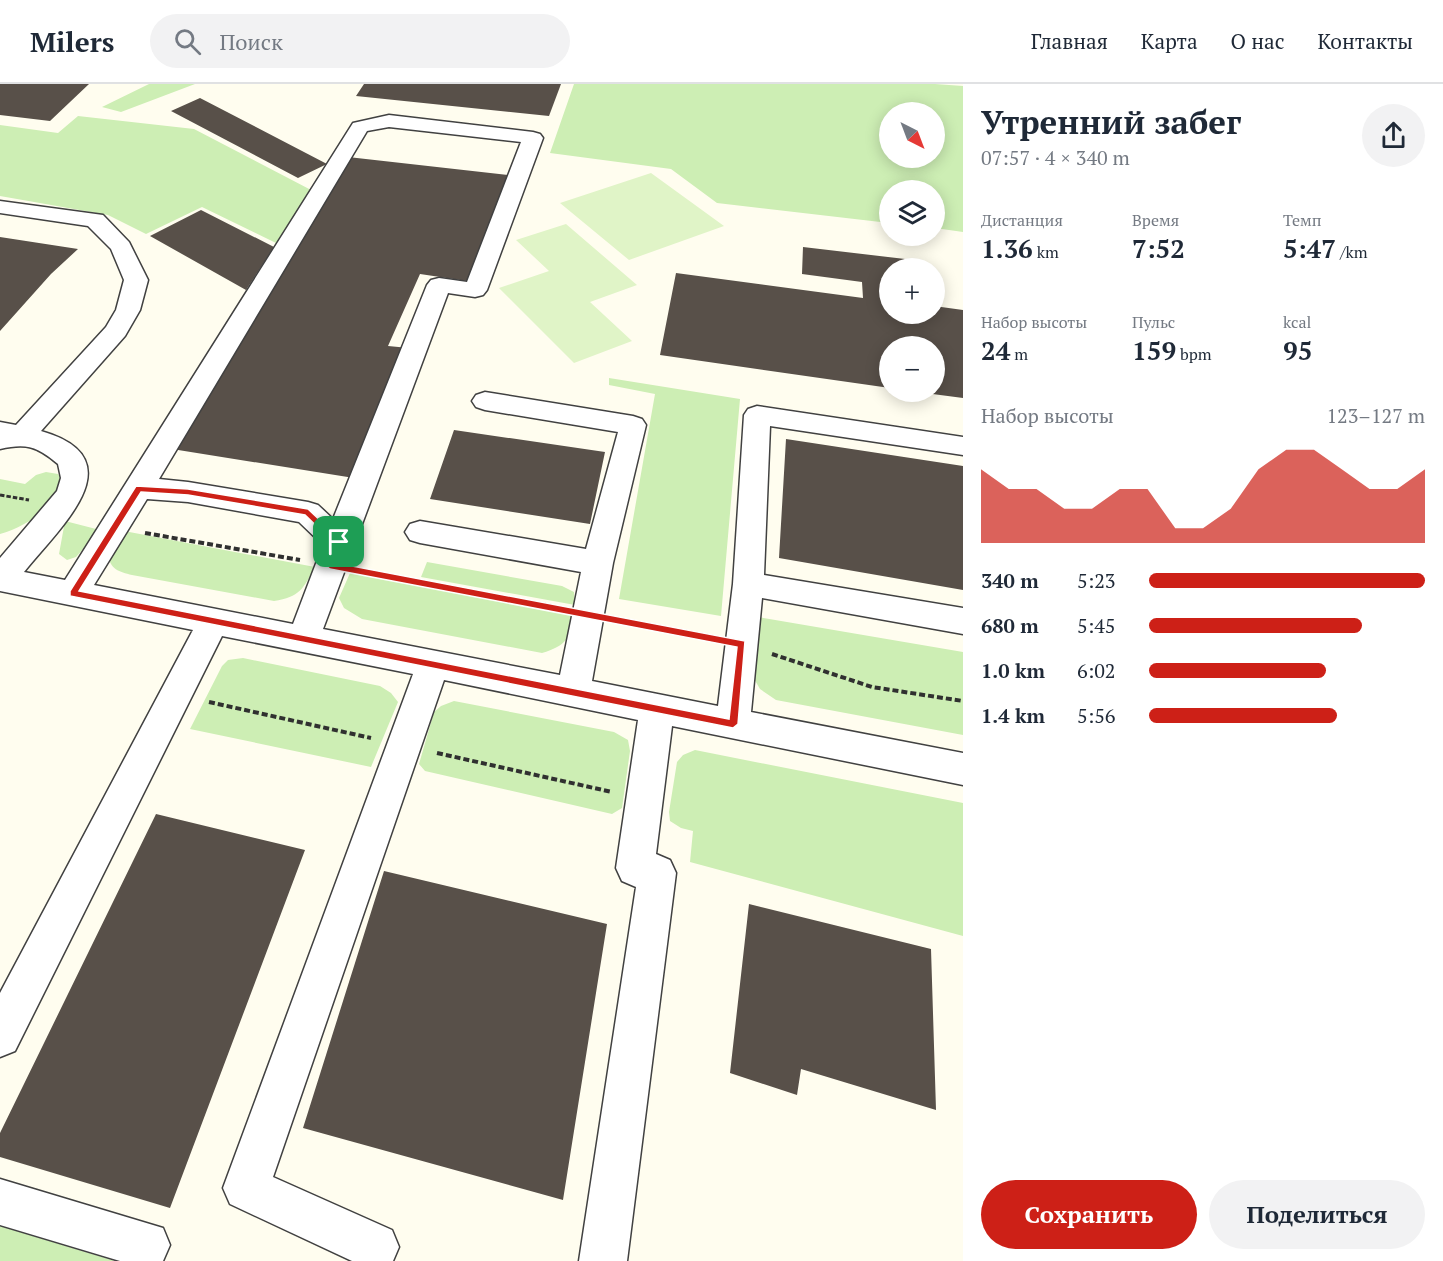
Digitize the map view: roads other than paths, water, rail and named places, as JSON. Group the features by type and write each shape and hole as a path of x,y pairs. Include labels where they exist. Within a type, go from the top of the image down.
{"street":[{"path":"73,593 360,128 389,121 533,138 475,290 439,285 303,639"},
{"path":"0,207 95,220 121,247 136,280 128,310 116,331 7,436"},
{"path":"485,401 633,425 598,562 573,692"},
{"path":"733,724 748,584 757,415 963,446"},
{"path":"7,436 44,442 63,452 73,466 75,479 69,495 58,510 0,579 963,769"},
{"path":"139,489 188,492 308,513 335,554"},
{"path":"420,532 598,562"},
{"path":"748,584 963,621"},
{"path":"0,1036 214,621"},
{"path":"375,1247 246,1188 433,665"},
{"path":"603,1261 657,873 635,868 657,709"},
{"path":"0,1202 146,1245"}]}
